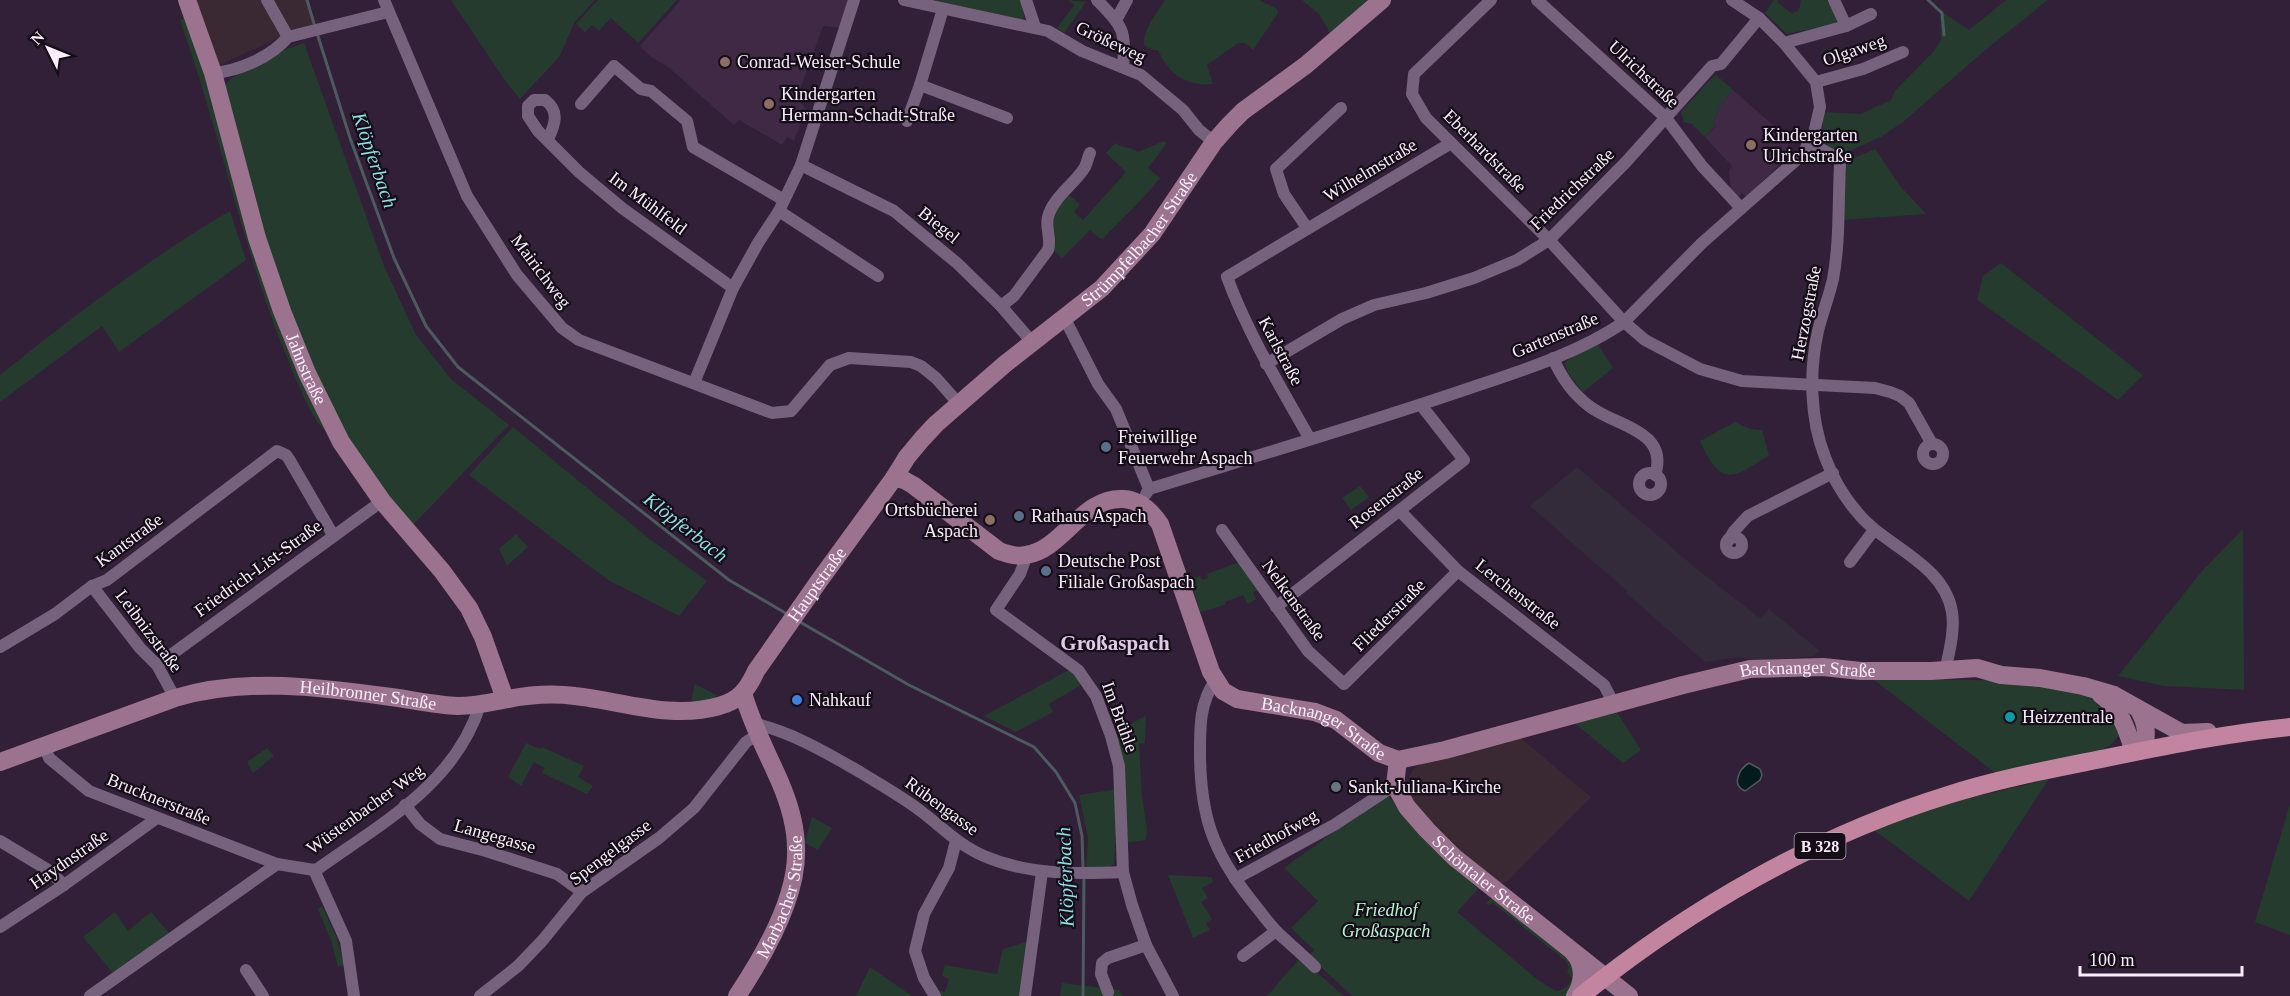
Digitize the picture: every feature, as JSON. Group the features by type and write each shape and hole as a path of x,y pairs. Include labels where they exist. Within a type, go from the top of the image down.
{"main road":[{"name":"B 328","path":"1581,996 1671,930 1737,888 1842,836 1948,795 2098,759 2284,728"}],"street":[{"name":"Jahnstraße","path":"187,0 213,73 257,238 282,311 307,373 340,442 382,501 442,571 469,608 483,638 505,699"},
{"path":"267,0 288,37"},
{"path":"694,383 733,288 782,205 801,165 854,0"},
{"name":"Größeweg","path":"904,0 1035,27 1048,32 1082,51 1141,75 1214,142"},
{"path":"1026,0 1035,27"},
{"path":"1097,0 1116,20 1125,39 1123,67"},
{"path":"1116,20 1127,0"},
{"name":"Strümpfelbacher Straße","path":"894,478 922,439 958,404 1032,342 1065,319 1102,288 1152,234 1214,142 1243,111 1306,65 1382,0"},
{"name":"Eberhardstraße","path":"1491,0 1414,74 1412,94 1426,118 1549,240 1624,322 1645,340 1700,369 1742,381 1875,388 1900,396 1916,414 1932,444"},
{"name":"Ulrichstraße","path":"1537,0 1666,118 1702,166 1742,208"},
{"path":"1732,0 1759,18 1784,43 1816,82"},
{"path":"1833,0 1846,26"},
{"name":"Mairichweg","path":"213,73 226,72 254,61 280,46 288,37 386,6 466,196 517,275 562,328 579,340 772,413 791,411 830,366 849,358 911,362 921,366 936,378 958,404"},
{"path":"908,120 943,9"},
{"path":"1784,43 1846,26 1871,14"},
{"name":"Friedrichstraße","path":"1266,364 1342,319 1364,309 1474,278 1517,260 1549,240 1626,162 1712,66 1721,64 1759,18"},
{"name":"Olgaweg","path":"1816,82 1863,69 1903,52"},
{"path":"580,104 614,66 641,89 651,91 687,121 693,147 782,205 878,276"},
{"name":"Gartenstraße","path":"1144,496 1310,439 1421,405 1552,358 1610,332 1624,322 1702,243 1802,155 1810,143 1820,107 1821,99 1816,82"},
{"path":"920,85 1007,118"},
{"path":"1307,228 1284,194 1276,169 1341,108"},
{"name":"Im Mühlfeld","path":"548,139 579,172 622,208 733,288"},
{"name":"Wilhelmstraße","path":"1227,277 1451,143"},
{"name":"Herzogstraße","path":"1810,143 1834,155 1839,159 1840,165 1834,267 1818,331 1813,362 1816,429 1825,457 1857,513 1874,530 1930,572 1946,595 1953,621 1945,671"},
{"path":"1001,306 1014,296 1048,250 1050,243 1047,227 1048,216 1085,167 1090,153"},
{"name":"Biegel","path":"801,165 894,211 958,264 1001,306 1032,342"},
{"name":"Karlstraße","path":"1227,277 1238,307 1266,364 1310,439"},
{"path":"1065,319 1098,384 1116,410 1144,496 1160,524 1215,681 1202,703 1200,785 1208,826 1221,857 1235,879 1276,931 1315,967"},
{"path":"1552,358 1560,374 1588,406 1609,419 1640,432 1651,440 1658,455 1655,475"},
{"name":"Rosenstraße","path":"1276,607 1464,460 1421,405"},
{"name":"Kantstraße","path":"0,647 55,614 92,586 115,574 274,453 282,452 286,455 333,535"},
{"path":"1729,540 1748,516 1833,473"},
{"path":"894,478 913,485 999,551 1013,555 1027,555 1052,541 1087,511 1114,498 1130,499 1144,496"},
{"name":"Hauptstraße","path":"743,693 794,617 894,478"},
{"name":"Friedrich-List-Straße","path":"157,665 382,501"},
{"name":"Lerchenstraße","path":"1400,512 1458,571 1604,685 1614,704"},
{"name":"Nelkenstraße","path":"1222,530 1308,651 1344,684"},
{"path":"1850,562 1874,530"},
{"name":"Im Brühle","path":"1027,555 1020,574 996,610 1078,670 1096,696 1112,736 1119,766 1123,872"},
{"name":"Fliederstraße","path":"1344,684 1458,571"},
{"name":"Leibnizstraße","path":"92,586 140,648 157,665 175,698"},
{"name":"Backnanger Straße","path":"1215,681 1223,691 1237,699 1315,712 1336,720 1379,753 1398,760 1445,750 1750,669 1823,667 1861,671 1945,671 1969,667 2001,675 2040,678 2114,694 2172,729 2189,734 2264,725 2284,728"},
{"name":"Heilbronner Straße","path":"0,762 202,690 291,686 352,691 458,706 480,705 505,699 541,695 574,695 677,712 732,702 743,693"},
{"path":"2092,689 2114,706 2139,751"},
{"name":"Marbacher Straße","path":"737,996 778,922 789,893 796,863 794,825 787,802 755,729 743,693"},
{"name":"Wüstenbacher Weg","path":"276,864 314,870 319,868 405,806 436,781 450,763 473,726 480,705"},
{"path":"2139,710 2146,722 2147,730 2139,751"},
{"name":"Rübengasse","path":"755,729 785,731 830,754 905,800 944,828 956,841 985,857 1042,872 1071,874 1123,872"},
{"name":"Spengelgasse","path":"480,996 518,966 582,892 659,838 694,808 755,729"},
{"path":"2098,759 2114,750 2122,742 2127,729"},
{"name":"Brucknerstraße","path":"44,745 48,758 89,791 276,864"},
{"path":"1395,785 1398,760"},
{"name":"Friedhofweg","path":"1235,879 1334,825 1395,785"},
{"name":"Schöntaler Straße","path":"1395,785 1407,807 1454,856 1629,996"},
{"name":"Langegasse","path":"405,806 420,824 440,839 557,874 582,892"},
{"name":"Haydnstraße","path":"0,927 64,885 157,818"},
{"path":"0,841 48,870 64,885"},
{"path":"935,996 924,978 915,951 924,914 949,868 956,841"},
{"path":"90,996 276,864"},
{"path":"314,870 346,941 354,996"},
{"path":"1025,996 1042,872"},
{"path":"1123,872 1146,945 1173,996"},
{"path":"1243,956 1276,931"},
{"path":"1108,992 1101,974 1102,963 1108,958 1146,945"},
{"path":"1572,951 1580,962 1582,978 1575,996"},
{"path":"246,970 263,996"}],"shaded area":[{"path":"194,0 309,0 314,28 283,36 217,66"},
{"name":"Conrad-Weiser-Schule","path":"681,0 849,0 840,28 823,26 797,98 806,109 794,141 787,137 782,145 739,120 734,125 668,67 651,57 640,46"},
{"name":"Kindergarten Ulrichstraße","path":"1733,90 1788,138 1789,156 1746,197 1742,193 1738,198 1731,192 1729,171 1732,166 1705,137 1716,126 1713,123 1719,107"},
{"path":"1577,467 1697,569 1757,616 1761,618 1769,609 1820,651 1814,656 1759,661 1739,657 1705,662 1530,506"},
{"path":"1517,735 1591,797 1508,881 1500,884 1457,852 1408,798 1406,786 1413,769 1425,762"},
{"path":"1749,763 1760,769 1762,775 1760,780 1745,791 1737,781 1742,769"}],"green space":[{"path":"451,0 595,0 574,23 560,56 520,99"},
{"path":"598,0 677,0 638,43 611,18 599,31 592,25 585,32 576,24"},
{"path":"934,0 1021,0 1024,16 1022,20"},
{"path":"1069,0 1086,2 1064,33 1057,28 1074,5"},
{"path":"1165,0 1259,0 1277,9 1278,13 1253,50 1245,43 1238,43 1207,65 1213,84 1203,84 1180,77 1167,66 1158,50 1152,50 1144,45 1148,27"},
{"path":"1302,0 1377,0 1333,38 1319,14"},
{"path":"1774,0 1778,0 1777,2 1792,14 1799,10 1801,0 1829,0 1838,18 1835,24 1787,34 1765,13"},
{"path":"2006,0 2048,0 1984,51 1903,122 1881,137 1840,155 1837,151 1820,143 1823,132 1823,112 1861,114 1891,100 1895,91 1934,51 1941,40 1940,14 1942,12 1969,30"},
{"path":"185,16 326,431 316,420 303,395 261,286 180,21"},
{"path":"304,43 384,266 416,335 451,379 509,425 413,525 389,497 334,420 264,239 225,85 250,66"},
{"path":"1716,75 1733,90 1719,107 1713,123 1716,125 1705,137 1692,124 1684,122 1681,112"},
{"path":"1164,141 1167,143 1148,168 1160,178 1103,239 1090,230 1062,258 1052,249 1056,243 1055,212 1069,195 1080,204 1074,212 1083,220 1126,172 1106,153 1115,143 1138,152"},
{"path":"1875,149 1901,187 1926,214 1842,220 1845,162"},
{"path":"230,211 246,260 119,352 102,326 0,402 0,375 112,288 170,248"},
{"path":"2001,263 2143,375 2118,400 1977,300 1983,276"},
{"path":"1598,345 1613,368 1583,392 1568,373 1565,363 1574,355"},
{"path":"1735,422 1750,429 1762,430 1769,455 1746,470 1729,475 1715,466 1700,441"},
{"path":"513,427 647,537 707,581 679,616 608,580 469,475"},
{"path":"1360,486 1369,497 1351,510 1342,498"},
{"path":"2243,529 2244,690 2164,686 2118,676 2203,570"},
{"path":"516,534 528,547 507,566 499,549"},
{"path":"1242,561 1260,589 1253,592 1256,599 1248,604 1243,595 1225,602 1225,605 1200,612 1190,579 1200,576 1202,580 1208,578 1207,574"},
{"path":"1069,670 1076,672 1084,683 1049,704 1053,712 1016,732 984,716"},
{"path":"1874,680 1992,681 2057,687 2082,694 2101,703 2121,733 2111,745 2101,750 1998,775"},
{"path":"695,684 718,696 705,701 691,701"},
{"path":"1615,709 1641,750 1623,763 1572,721"},
{"path":"1146,716 1145,743 1139,744 1146,840 1124,843 1116,739 1123,736 1128,725"},
{"path":"526,743 540,749 542,747 584,766 578,777 593,786 587,794 542,773 545,768 534,762 521,786 508,777"},
{"path":"267,748 274,756 253,773 247,762"},
{"path":"2049,779 1969,901 1874,830 1950,803"},
{"path":"1118,789 1114,864 1108,867 1086,869 1088,838 1079,795"},
{"name":"Friedhof Großaspach","path":"1388,796 1446,859 1478,889 1457,912 1538,980 1556,991 1566,987 1572,978 1567,972 1569,968 1566,961 1493,903 1489,905 1486,903 1493,897 1569,960 1576,978 1568,996 1352,996 1309,956 1314,950 1291,928 1318,901 1284,868"},
{"path":"2290,804 2290,935 2255,922"},
{"path":"812,817 832,828 818,850 805,843"},
{"path":"1168,875 1212,877 1213,882 1202,888 1208,898 1201,902 1212,919 1206,923 1210,930 1193,938"},
{"path":"322,906 337,938 344,965 338,967 331,940 318,909"},
{"path":"115,912 128,931 151,912 170,934 114,974 83,937"},
{"path":"1029,941 1021,996 940,996 936,990 945,992 949,979 942,976 945,965 997,974 1003,949"},
{"path":"1300,958 1344,996 1267,996"},
{"path":"870,967 912,996 856,996"},
{"path":"1062,983 1119,990 1123,996 1060,996"}],"waterway":[{"name":"Klöpferbach","path":"307,0 315,27"},
{"path":"1928,0 1942,13 1944,35"},
{"name":"Klöpferbach","path":"317,33 350,138 394,258 426,326 458,367 729,580 787,614"},
{"name":"Klöpferbach","path":"800,622 909,685 1034,747 1056,772 1075,803 1082,836 1083,868"},
{"name":"Klöpferbach","path":"1083,996 1084,875"}],"place":[{"name":"Conrad-Weiser-Schule","path":"725,62"},
{"name":"Kindergarten Hermann-Schadt-Straße","path":"769,104"},
{"name":"Kindergarten Ulrichstraße","path":"1751,145"},
{"name":"Freiwillige Feuerwehr Aspach","path":"1106,447"},
{"name":"Rathaus Aspach","path":"1019,516"},
{"name":"Ortsbücherei Aspach","path":"990,520"},
{"name":"Deutsche Post Filiale Großaspach","path":"1046,571"},
{"name":"Nahkauf","path":"797,700"},
{"name":"Heizzentrale","path":"2010,717"},
{"name":"Sankt-Juliana-Kirche","path":"1336,787"}],"district":[{"name":"Großaspach","path":"1115,643"}]}
